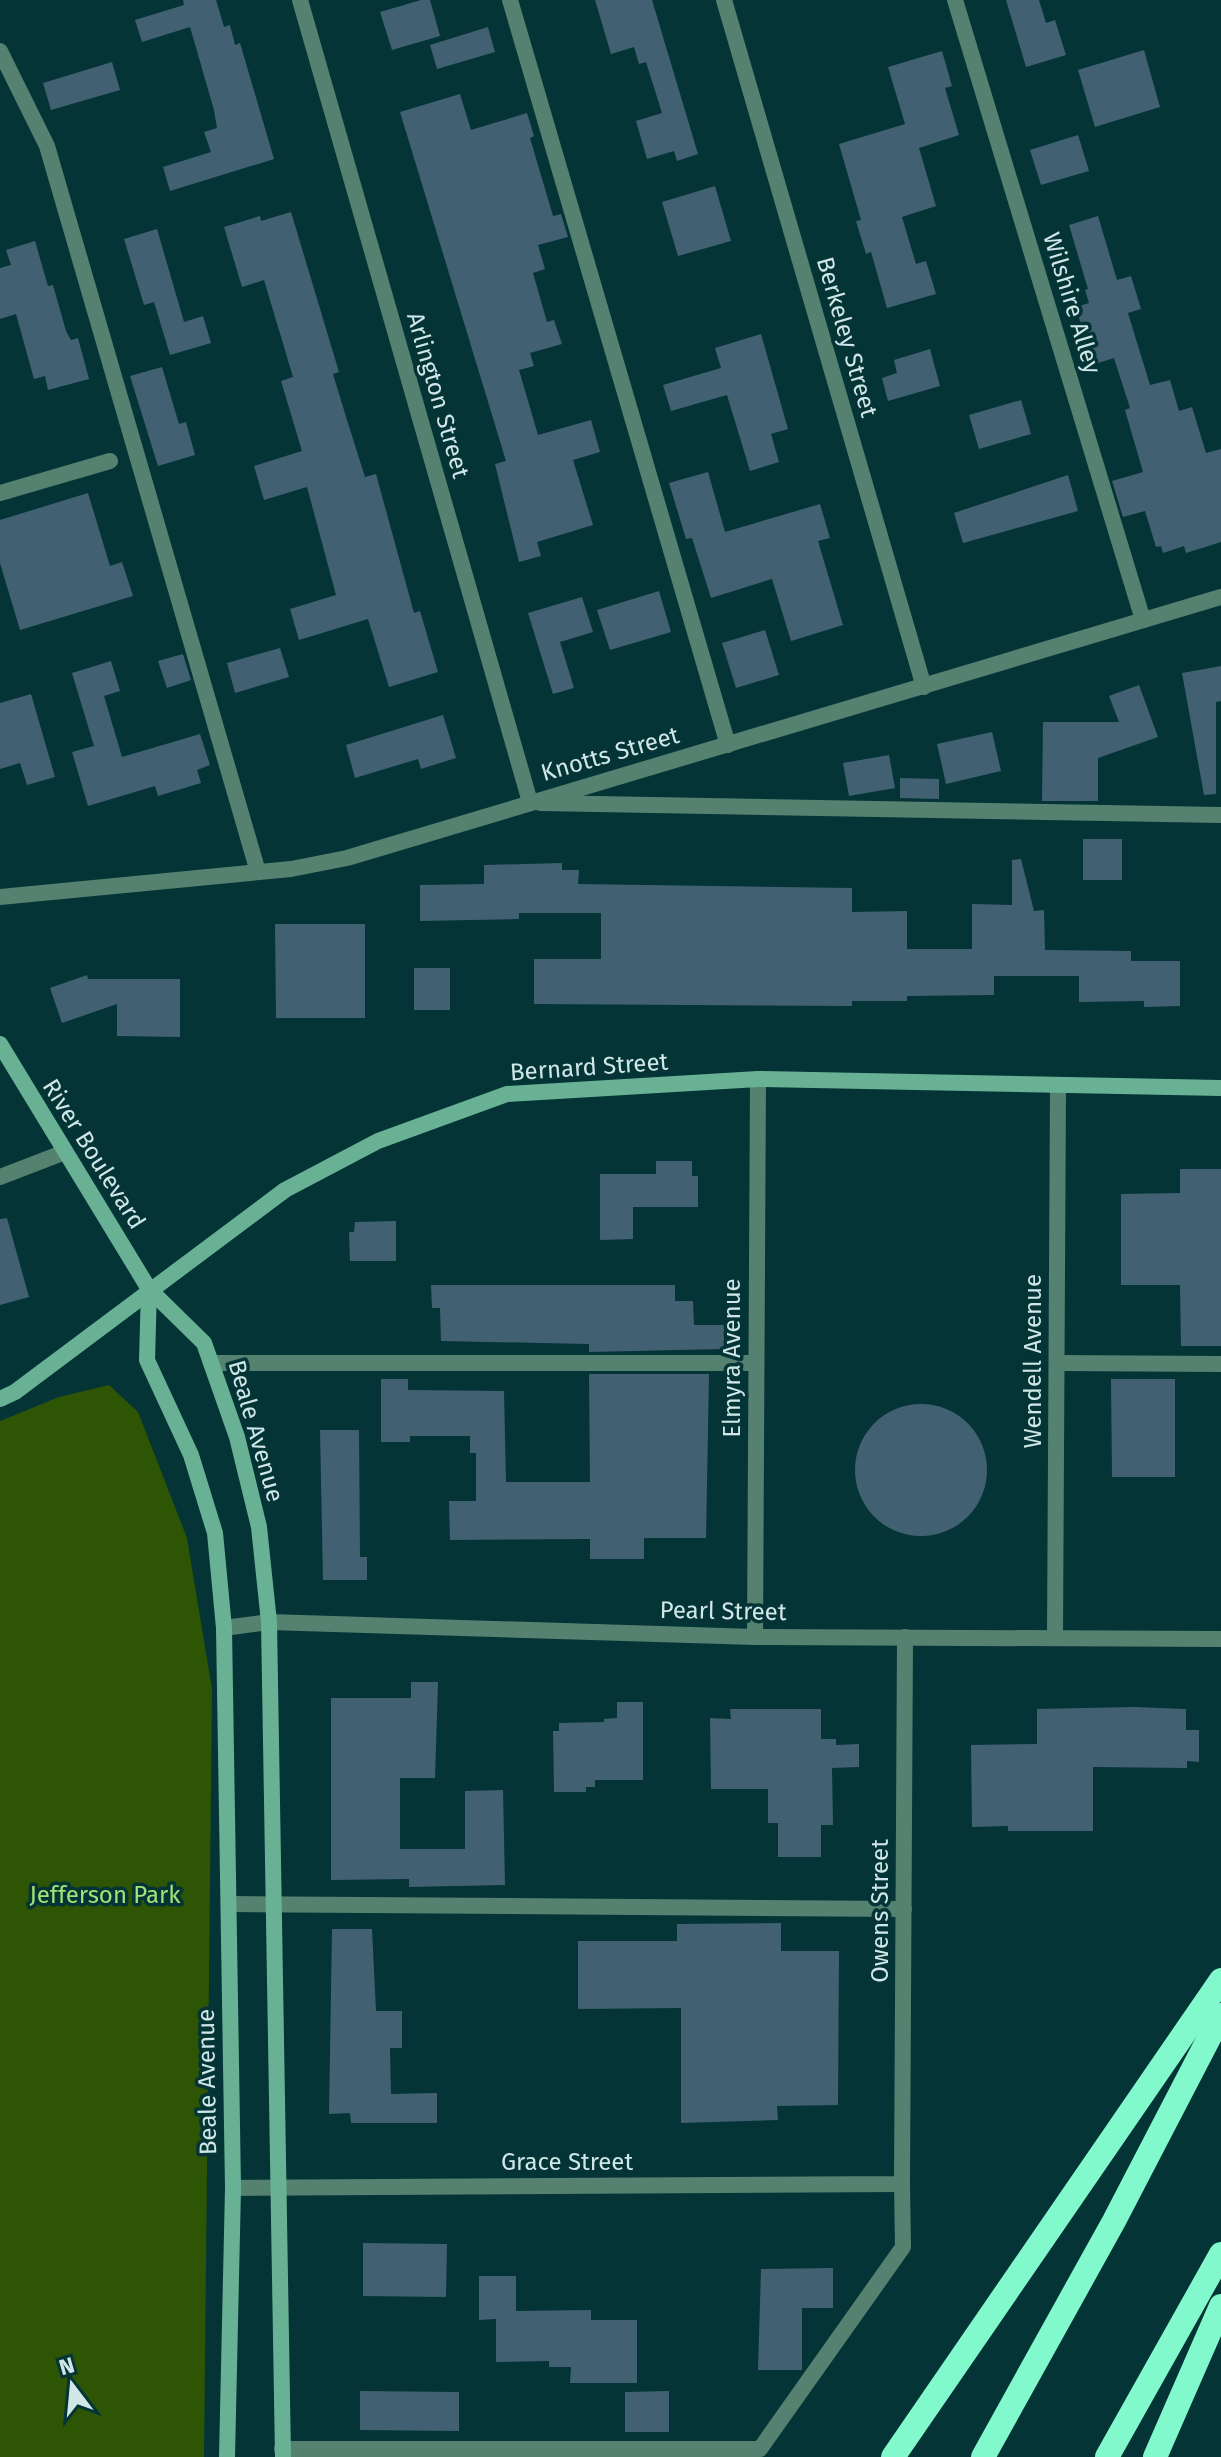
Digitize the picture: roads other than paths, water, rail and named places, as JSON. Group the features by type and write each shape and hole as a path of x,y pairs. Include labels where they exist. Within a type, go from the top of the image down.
{"highway":[{"path":"893,2457 1221,1980"},
{"path":"983,2457 1114,2221 1221,2015"},
{"path":"1107,2457 1221,2254"},
{"path":"1155,2457 1221,2306"}],"main road":[{"name":"River Boulevard","path":"0,1044 149,1289"},
{"name":"Bernard Street","path":"0,1398 15,1392 285,1190 378,1141 507,1094 758,1079 1221,1088"},
{"name":"Beale Avenue","path":"149,1289 204,1343 237,1437 259,1527 269,1622 282,2453"},
{"name":"Beale Avenue","path":"149,1289 147,1360 191,1455 215,1533 224,1628 233,2188 227,2457"}],"street":[{"name":"Arlington Street","path":"300,0 530,802"},
{"path":"510,0 728,745"},
{"name":"Berkeley Street","path":"724,0 924,687"},
{"name":"Wilshire Alley","path":"955,0 1143,620"},
{"path":"0,51 47,146 258,872"},
{"path":"0,493 110,461"},
{"name":"Knotts Street","path":"0,897 258,872 347,858 1221,597"},
{"path":"530,802 1221,815"},
{"name":"Elmyra Avenue","path":"755,1637 758,1079"},
{"name":"Wendell Avenue","path":"1055,1638 1058,1085"},
{"path":"0,1177 65,1152"},
{"path":"211,1363 756,1363"},
{"path":"1057,1363 1221,1364"},
{"name":"Pearl Street","path":"224,1628 269,1622 755,1637 1221,1639"},
{"name":"Owens Street","path":"282,2453 760,2449 903,2247 905,1637"},
{"path":"229,1904 904,1909"},
{"name":"Grace Street","path":"233,2188 902,2184"}],"park label":[{"name":"Jefferson Park","path":"105,1895"}]}
